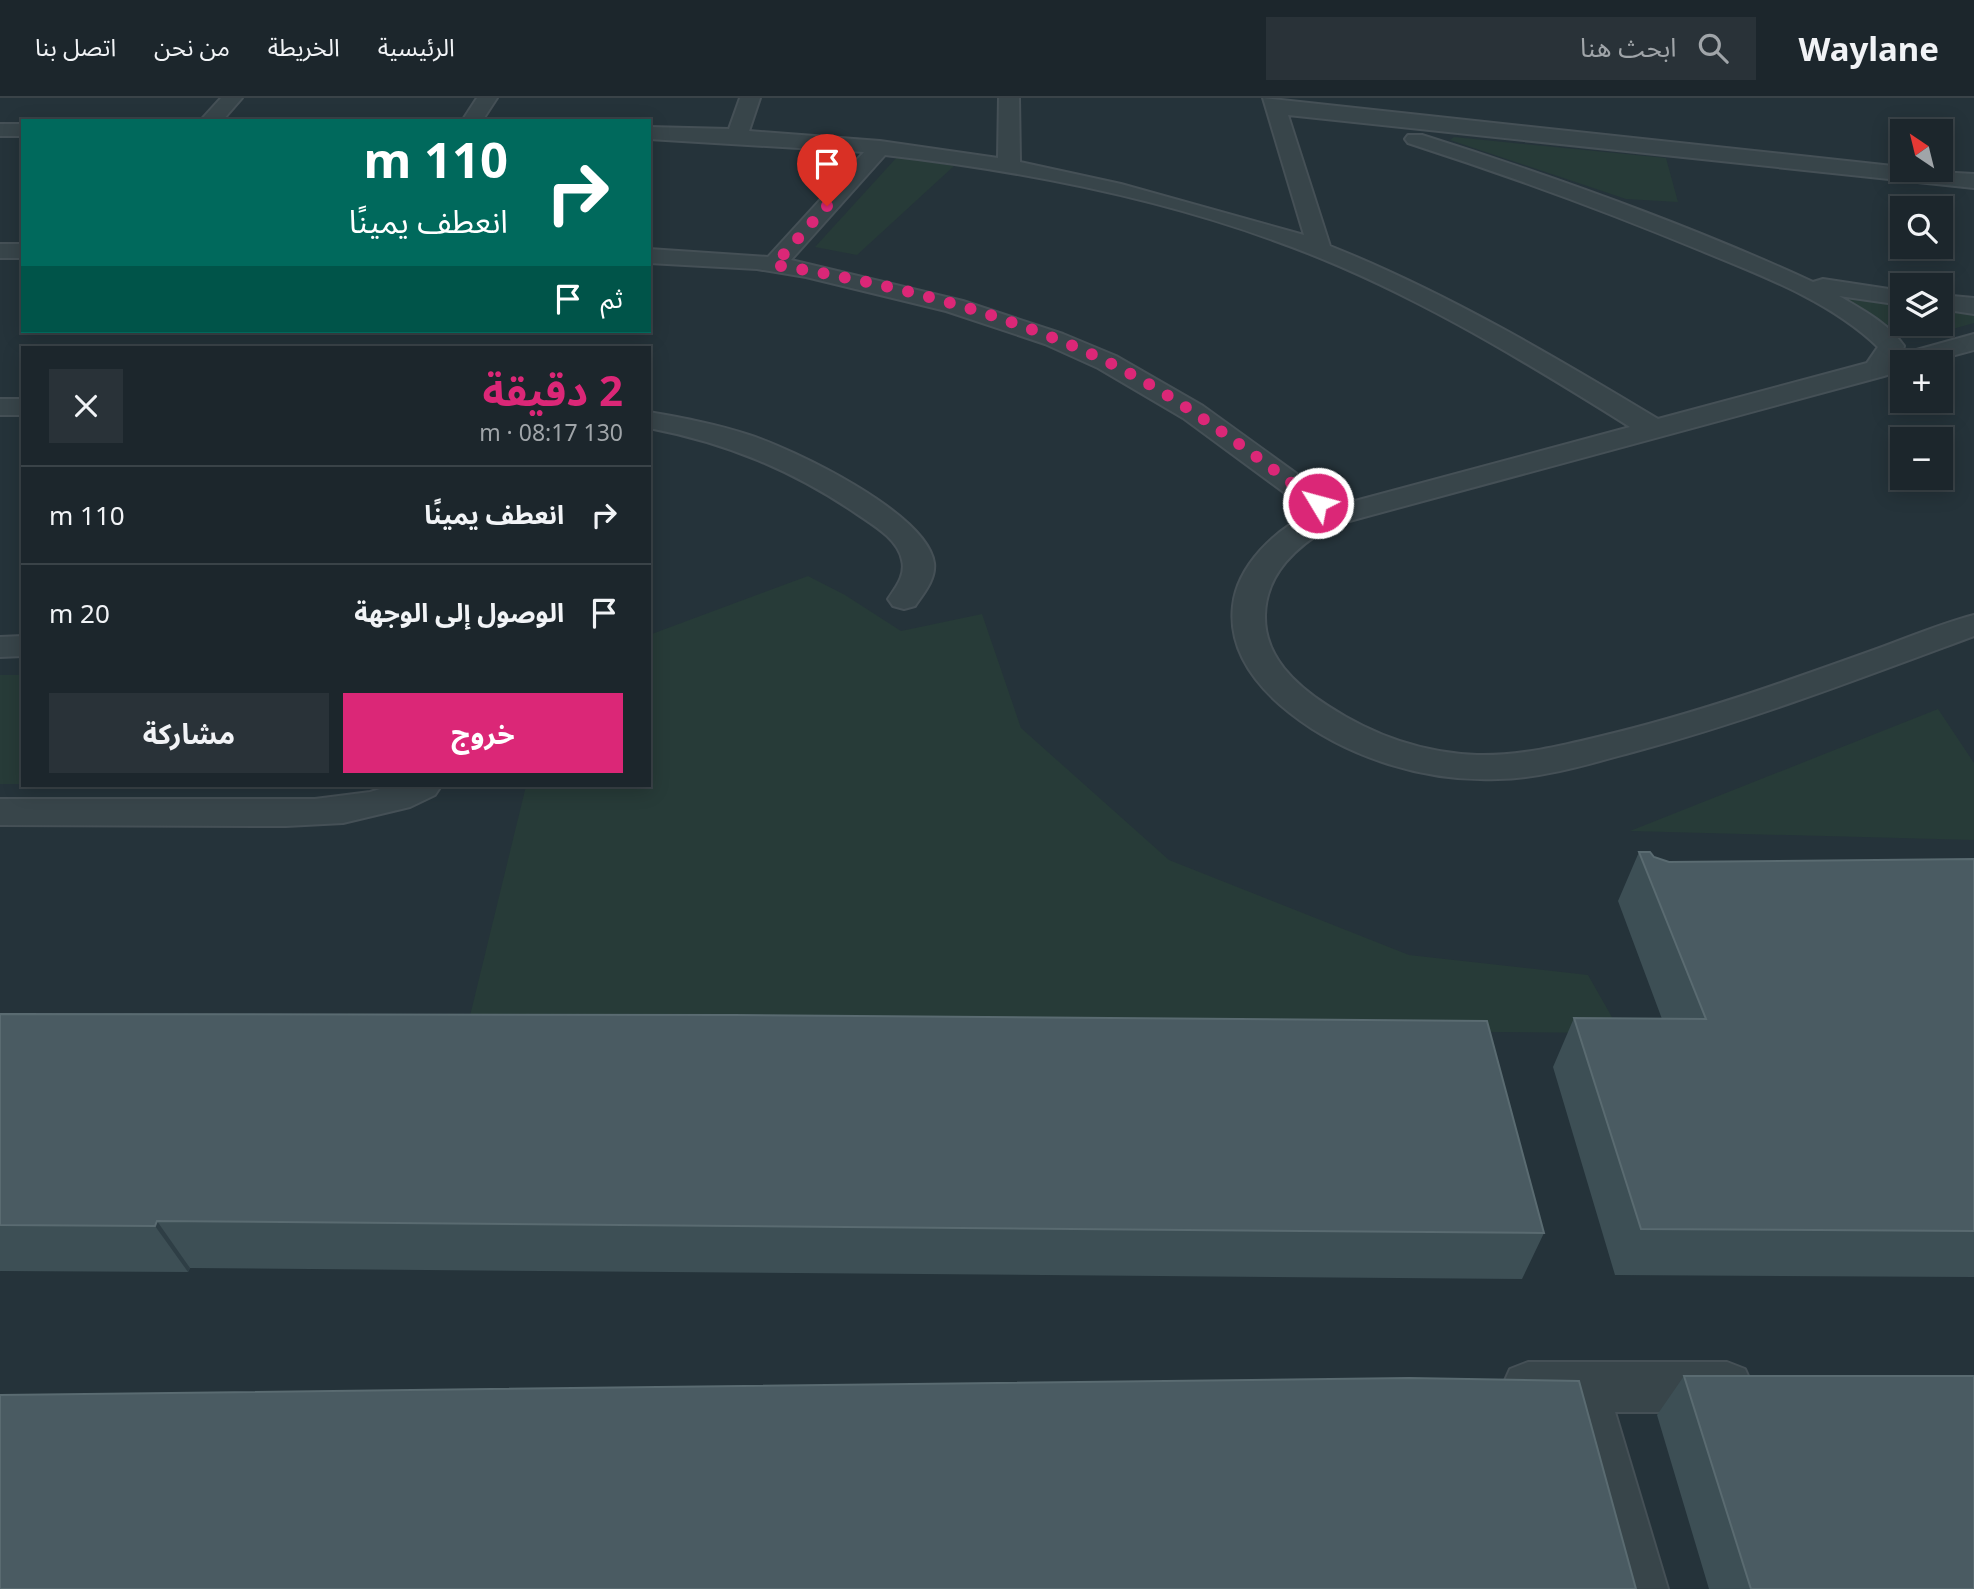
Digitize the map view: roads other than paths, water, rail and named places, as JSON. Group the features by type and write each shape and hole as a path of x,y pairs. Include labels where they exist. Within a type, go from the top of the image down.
{"street":[{"path":"212,119 232,98"},
{"path":"473,119 487,98"},
{"path":"737,135 750,98"},
{"path":"1009,98 1009,165"},
{"path":"1275,103 1320,250"},
{"path":"1275,103 1974,181"},
{"path":"1275,103 1415,139 1502,166 1760,268 1840,305 1875,328 1891,346 1888,356 1875,370"},
{"path":"0,130 21,130"},
{"path":"651,133 737,135 880,147 1009,165 1165,201 1260,229 1320,250 1496,334 1655,430"},
{"path":"774,265 880,147"},
{"path":"0,251 21,251"},
{"path":"651,256 774,265 866,283 954,306 1054,339 1107,362 1226,434 1334,515"},
{"path":"1760,268 1809,283 1890,296"},
{"path":"1953,303 1974,306"},
{"path":"1974,342 1334,515 1296,534 1264,568 1248,610 1255,654 1275,682 1335,726 1367,741 1449,765 1523,764 1642,738 1742,710 1974,625"},
{"path":"0,407 21,407"},
{"path":"651,420 694,427 747,442 796,462 878,515 903,536 918,559 918,579 904,599"},
{"path":"0,646 21,646"},
{"path":"0,812 304,812 355,808 405,795 420,787"},
{"path":"1581,1387 1639,1589"},
{"path":"1483,1388 1771,1387"}]}
